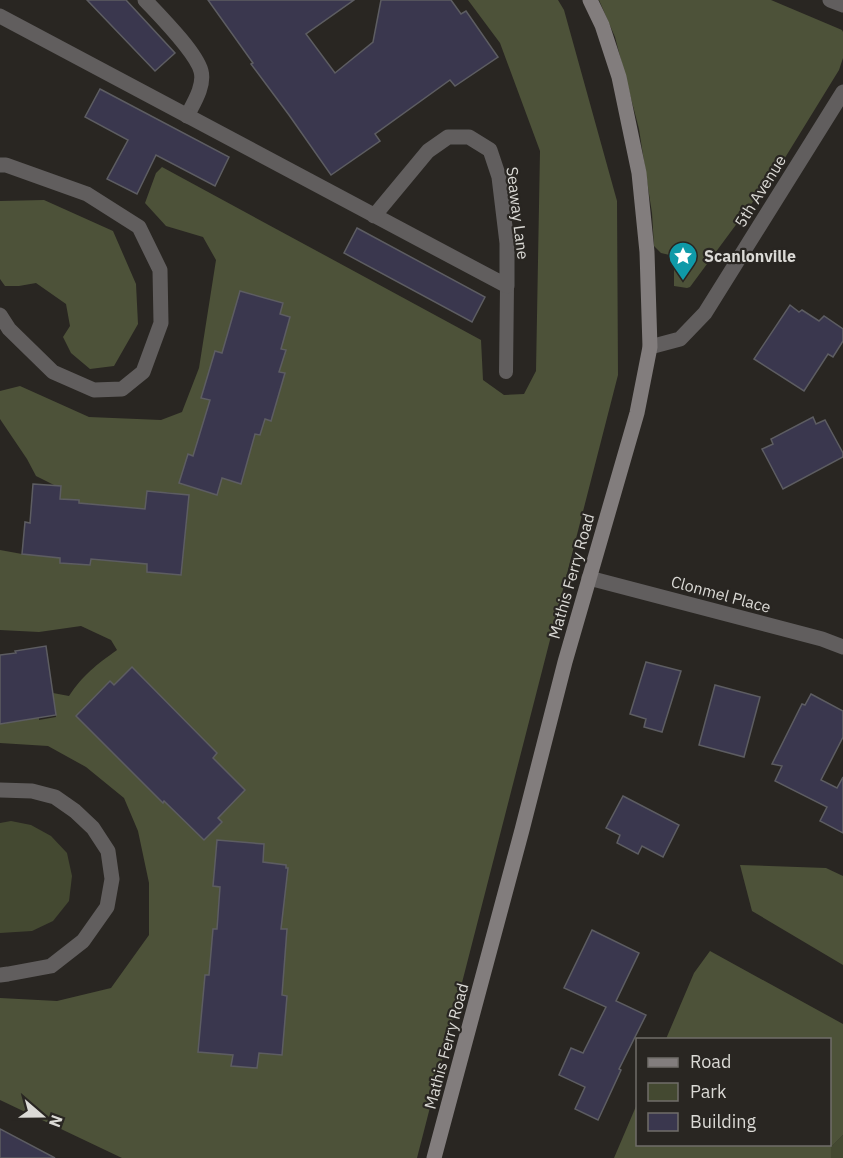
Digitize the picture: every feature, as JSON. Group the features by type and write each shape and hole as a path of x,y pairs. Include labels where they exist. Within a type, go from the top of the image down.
{"main road":[{"name":"Mathis Ferry Road","path":"434,1158 565,662 636,412 650,346 648,252 639,173 619,76 602,25 590,0"}],"street":[{"path":"145,0 191,52 202,72 200,87 187,116"},
{"path":"830,0 843,5"},
{"path":"0,16 507,286"},
{"name":"5th Avenue","path":"650,346 680,339 705,313 843,92"},
{"name":"Seaway Lane","path":"374,216 428,151 448,137 469,137 490,150 499,177 507,243 507,286"},
{"path":"0,165 6,165 87,194 139,227 160,270 161,323 143,372 122,389 94,390 53,372 9,329 0,315"},
{"name":"Clonmel Place","path":"589,578 843,646"},
{"path":"0,790 32,791 55,797 75,811 93,828 108,851 112,879 107,907 83,941 51,966 0,975"}],"lane":[{"path":"506,372 507,286"}],"green space":[{"path":"468,0 558,0 564,10 617,201 618,375 417,1158 122,1158 0,1100 0,998 57,1001 111,988 149,935 149,883 138,831 124,798 86,767 48,746 0,743 0,724 7,723 6,713 39,717 39,720 56,717 53,693 69,696 90,671 117,650 111,640 81,626 39,632 0,630 0,550 60,558 60,563 90,565 91,559 147,564 147,572 181,575 187,516 174,493 147,491 145,509 59,501 56,486 36,476 0,419 0,391 20,386 89,417 161,420 182,412 199,368 216,260 203,237 166,226 145,203 156,173 162,167 481,340 483,380 504,395 524,394 536,371 540,151 500,43"},
{"path":"599,0 771,0 843,32 843,58 839,70 783,161 687,288 674,286 674,256 661,253 654,246 652,213 639,129 615,37"},
{"path":"44,200 113,231 136,284 138,324 114,366 90,369 71,353 63,337 70,326 66,304 36,283 5,286 0,279 0,201"},
{"path":"11,821 31,825 51,836 67,853 72,876 69,901 53,921 32,931 0,933 0,823"},
{"path":"740,865 826,868 843,876 843,965 752,911"},
{"path":"710,951 843,1024 843,1135 831,1147 831,1158 614,1158 636,1106 636,1146 831,1146 831,1038 666,1038 694,973"},
{"path":"843,1135 843,1158 831,1158 831,1147"}],"building":[{"path":"87,0 126,0 175,53 155,71"},
{"path":"208,0 354,0 306,34 335,73 373,42 381,0 451,0 461,14 466,11 498,57 455,86 450,80 375,134 380,141 331,175"},
{"path":"100,89 229,157 215,186 156,155 137,194 107,179 128,140 85,117"},
{"path":"357,228 485,297 472,322 344,253"},
{"path":"240,291 283,303 280,314 290,317 281,349 286,350 279,372 285,373 271,421 265,419 260,435 255,434 241,484 222,478 217,495 179,483 188,454 193,456 210,400 201,398 215,351 222,353"},
{"path":"790,305 819,321 824,316 843,329 843,341 833,357 828,354 804,391 754,359"},
{"path":"813,417 816,424 825,420 843,457 783,489 762,449 773,444 771,439"},
{"path":"33,484 61,486 60,499 145,509 147,491 189,495 181,575 147,572 147,564 91,559 90,565 60,563 60,558 22,554 25,522 30,523"},
{"path":"46,646 56,715 0,724 0,655"},
{"path":"646,662 681,671 662,732 644,727 646,719 630,714"},
{"path":"132,667 217,753 213,758 245,790 218,818 222,822 204,840 164,801 163,803 76,716 110,681 114,685"},
{"path":"715,685 760,697 744,757 699,745"},
{"path":"811,694 843,711 843,737 821,780 837,788 843,777 843,833 820,821 827,807 775,781 782,766 772,764 802,704 805,705"},
{"path":"623,796 679,825 663,857 642,846 638,854 617,843 620,835 606,828"},
{"path":"217,840 264,844 263,862 286,865 288,868 281,929 287,929 282,995 287,996 282,1055 259,1053 257,1068 231,1066 233,1055 198,1052 205,975 209,975 213,929 217,929 220,887 213,886"},
{"path":"592,930 639,953 616,1001 646,1015 619,1069 621,1070 598,1120 575,1109 585,1087 559,1075 571,1048 583,1053 606,1007 564,988"},
{"path":"0,1129 55,1158 0,1158"}],"place":[{"name":"Scanlonville","path":"683,282"}]}
